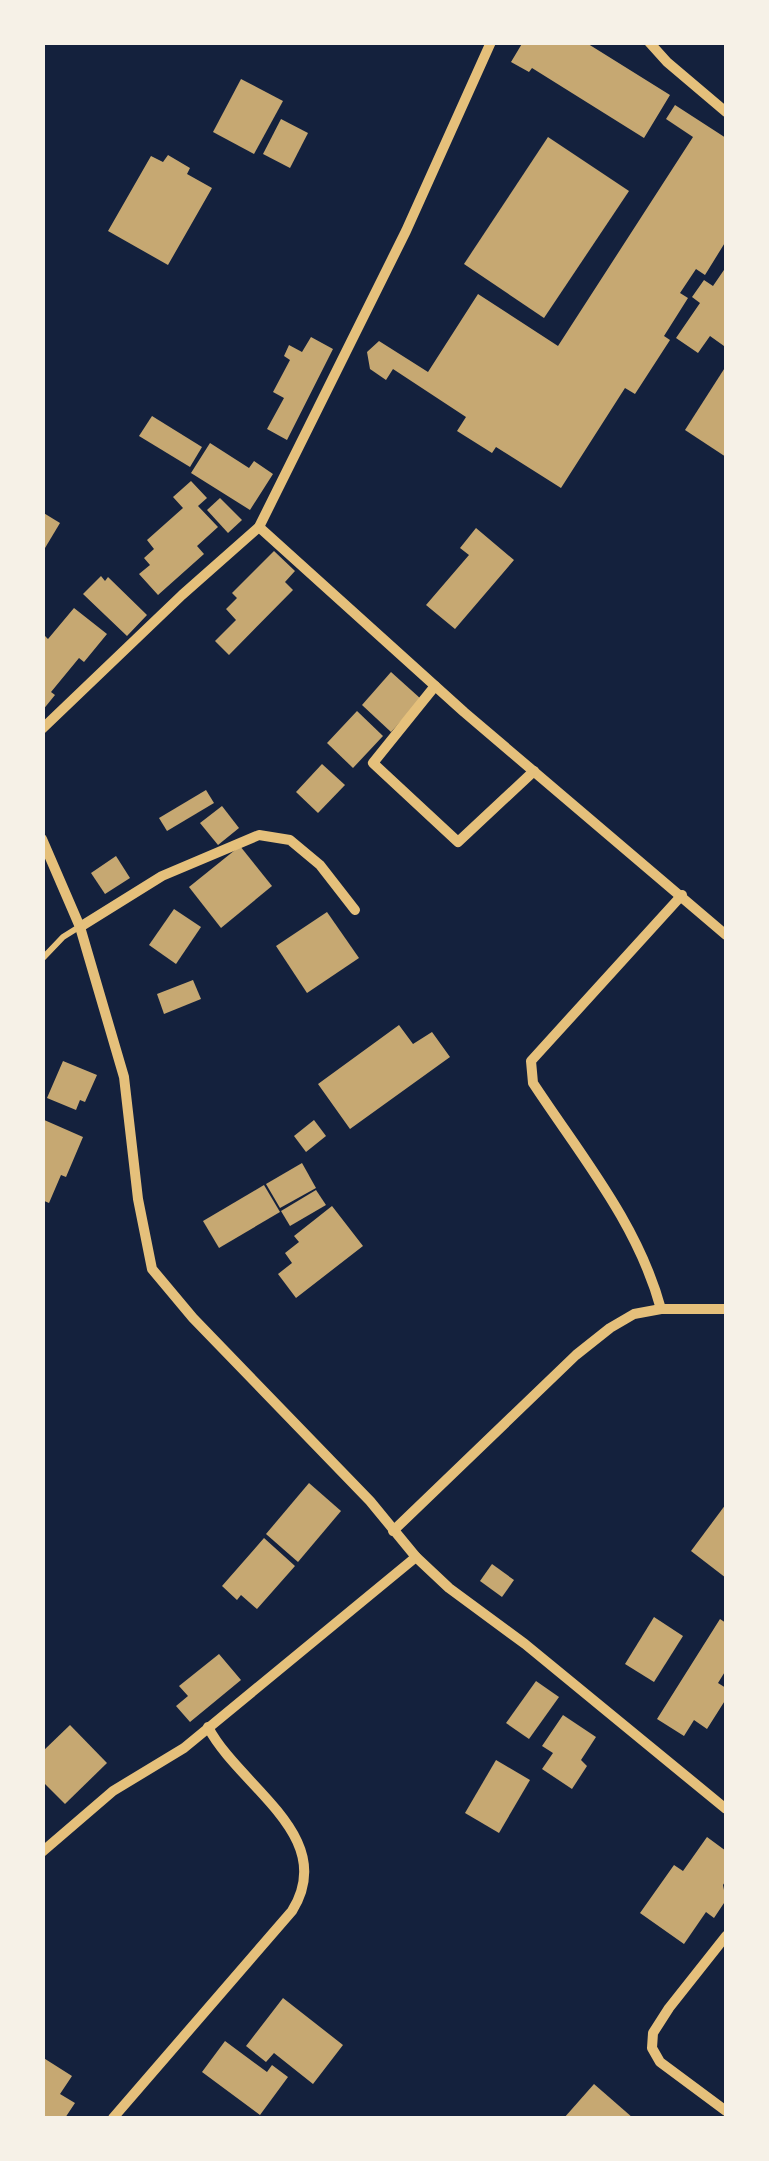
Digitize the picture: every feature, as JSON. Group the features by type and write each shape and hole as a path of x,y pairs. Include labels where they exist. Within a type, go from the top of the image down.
{"street":[{"path":"42,729 259,527 406,231 491,42"},
{"path":"649,42 726,112"},
{"path":"259,527 434,686 726,935"},
{"path":"434,686 373,762 458,842 534,771"},
{"path":"80,926 162,876 259,835 290,840 320,865 356,910"},
{"path":"42,839 80,926 124,1077 138,1199 152,1269 193,1318 370,1501 416,1557 726,1809"},
{"path":"661,1309 634,1234 533,1083 531,1061 682,895"},
{"path":"393,1531 576,1355 634,1314 661,1309 726,1310"},
{"path":"42,1852 113,1791 184,1748 416,1557"},
{"path":"113,2118 292,1911 304,1892 305,1854 290,1828 218,1746 208,1728"},
{"path":"726,1936 661,2020 653,2033 652,2048 660,2062 726,2110"}],"lane":[{"path":"42,959 80,926"}],"building":[{"path":"523,42 585,42 670,95 644,138 532,68 529,72 511,62"},
{"path":"241,79 283,101 254,154 213,132"},
{"path":"675,105 726,138 726,241 705,275 696,269 680,293 688,298 664,336 670,340 635,394 625,388 561,488 496,447 492,453 457,431 466,417 393,369 386,380 370,369 367,352 379,341 428,372 478,294 558,346 693,137 666,119"},
{"path":"281,119 308,133 290,168 263,154"},
{"path":"548,137 629,191 544,318 464,264"},
{"path":"168,155 190,168 187,174 212,188 168,265 108,231 151,156 163,162"},
{"path":"726,267 726,342 724,346 710,336 698,353 676,338 700,303 692,297 704,280 713,286"},
{"path":"311,337 333,349 287,440 267,429 284,398 273,392 290,360 284,356 289,345 302,352"},
{"path":"726,366 726,457 685,430"},
{"path":"152,416 202,447 190,467 139,436"},
{"path":"210,443 249,468 254,461 273,474 250,510 191,473"},
{"path":"191,481 207,498 198,506 218,527 197,546 204,554 158,595 139,574 150,565 144,558 154,549 147,540 183,508 173,497"},
{"path":"220,498 242,520 228,533 207,510"},
{"path":"42,512 60,523 42,553"},
{"path":"476,528 514,560 455,629 426,605 469,555 460,548"},
{"path":"274,551 295,571 285,582 293,590 229,655 215,641 236,620 226,609 237,598 232,593"},
{"path":"101,576 105,581 108,577 147,615 127,636 83,594"},
{"path":"74,608 107,634 84,662 79,658 51,692 55,695 42,711 42,639 48,639"},
{"path":"391,672 421,699 391,732 362,705"},
{"path":"357,711 383,736 353,768 327,743"},
{"path":"322,764 345,785 318,813 296,792"},
{"path":"206,790 214,803 167,831 159,818"},
{"path":"222,806 239,828 218,845 200,823"},
{"path":"240,846 272,886 221,928 189,887"},
{"path":"116,856 130,878 105,894 91,873"},
{"path":"174,909 201,927 176,964 149,945"},
{"path":"327,912 359,958 307,993 276,946"},
{"path":"193,980 201,999 164,1014 157,994"},
{"path":"399,1025 413,1044 432,1032 450,1057 350,1129 318,1084"},
{"path":"63,1061 97,1075 85,1102 80,1100 76,1110 47,1098"},
{"path":"42,1119 83,1137 66,1177 61,1175 49,1203 42,1200"},
{"path":"314,1120 326,1136 306,1152 294,1136"},
{"path":"302,1163 316,1188 280,1208 266,1184"},
{"path":"264,1185 280,1212 219,1248 203,1221"},
{"path":"316,1190 326,1205 290,1226 281,1211"},
{"path":"332,1206 363,1246 296,1298 278,1274 292,1263 285,1253 299,1242 294,1236"},
{"path":"309,1483 341,1511 298,1562 266,1534"},
{"path":"726,1504 726,1578 691,1551"},
{"path":"264,1538 295,1566 257,1609 241,1595 237,1600 222,1586"},
{"path":"492,1564 514,1580 502,1597 480,1581"},
{"path":"654,1617 683,1636 654,1682 625,1664"},
{"path":"720,1619 726,1623 726,1670 718,1683 726,1688 726,1699 707,1729 694,1720 684,1736 657,1719"},
{"path":"219,1654 241,1680 190,1722 176,1706 188,1696 179,1686"},
{"path":"536,1681 559,1697 529,1739 506,1723"},
{"path":"563,1715 596,1737 581,1760 587,1766 572,1789 542,1769 553,1753 542,1746"},
{"path":"70,1725 107,1763 65,1804 42,1781 42,1752"},
{"path":"496,1760 530,1780 499,1833 465,1813"},
{"path":"707,1837 726,1851 726,1900 714,1918 706,1912 684,1944 640,1913 674,1865 683,1871"},
{"path":"283,1998 343,2045 313,2084 274,2053 266,2062 246,2046"},
{"path":"225,2041 267,2072 272,2065 288,2077 260,2115 202,2072"},
{"path":"42,2057 72,2076 60,2094 75,2103 65,2118 42,2118"},
{"path":"594,2084 633,2118 564,2118"}]}
